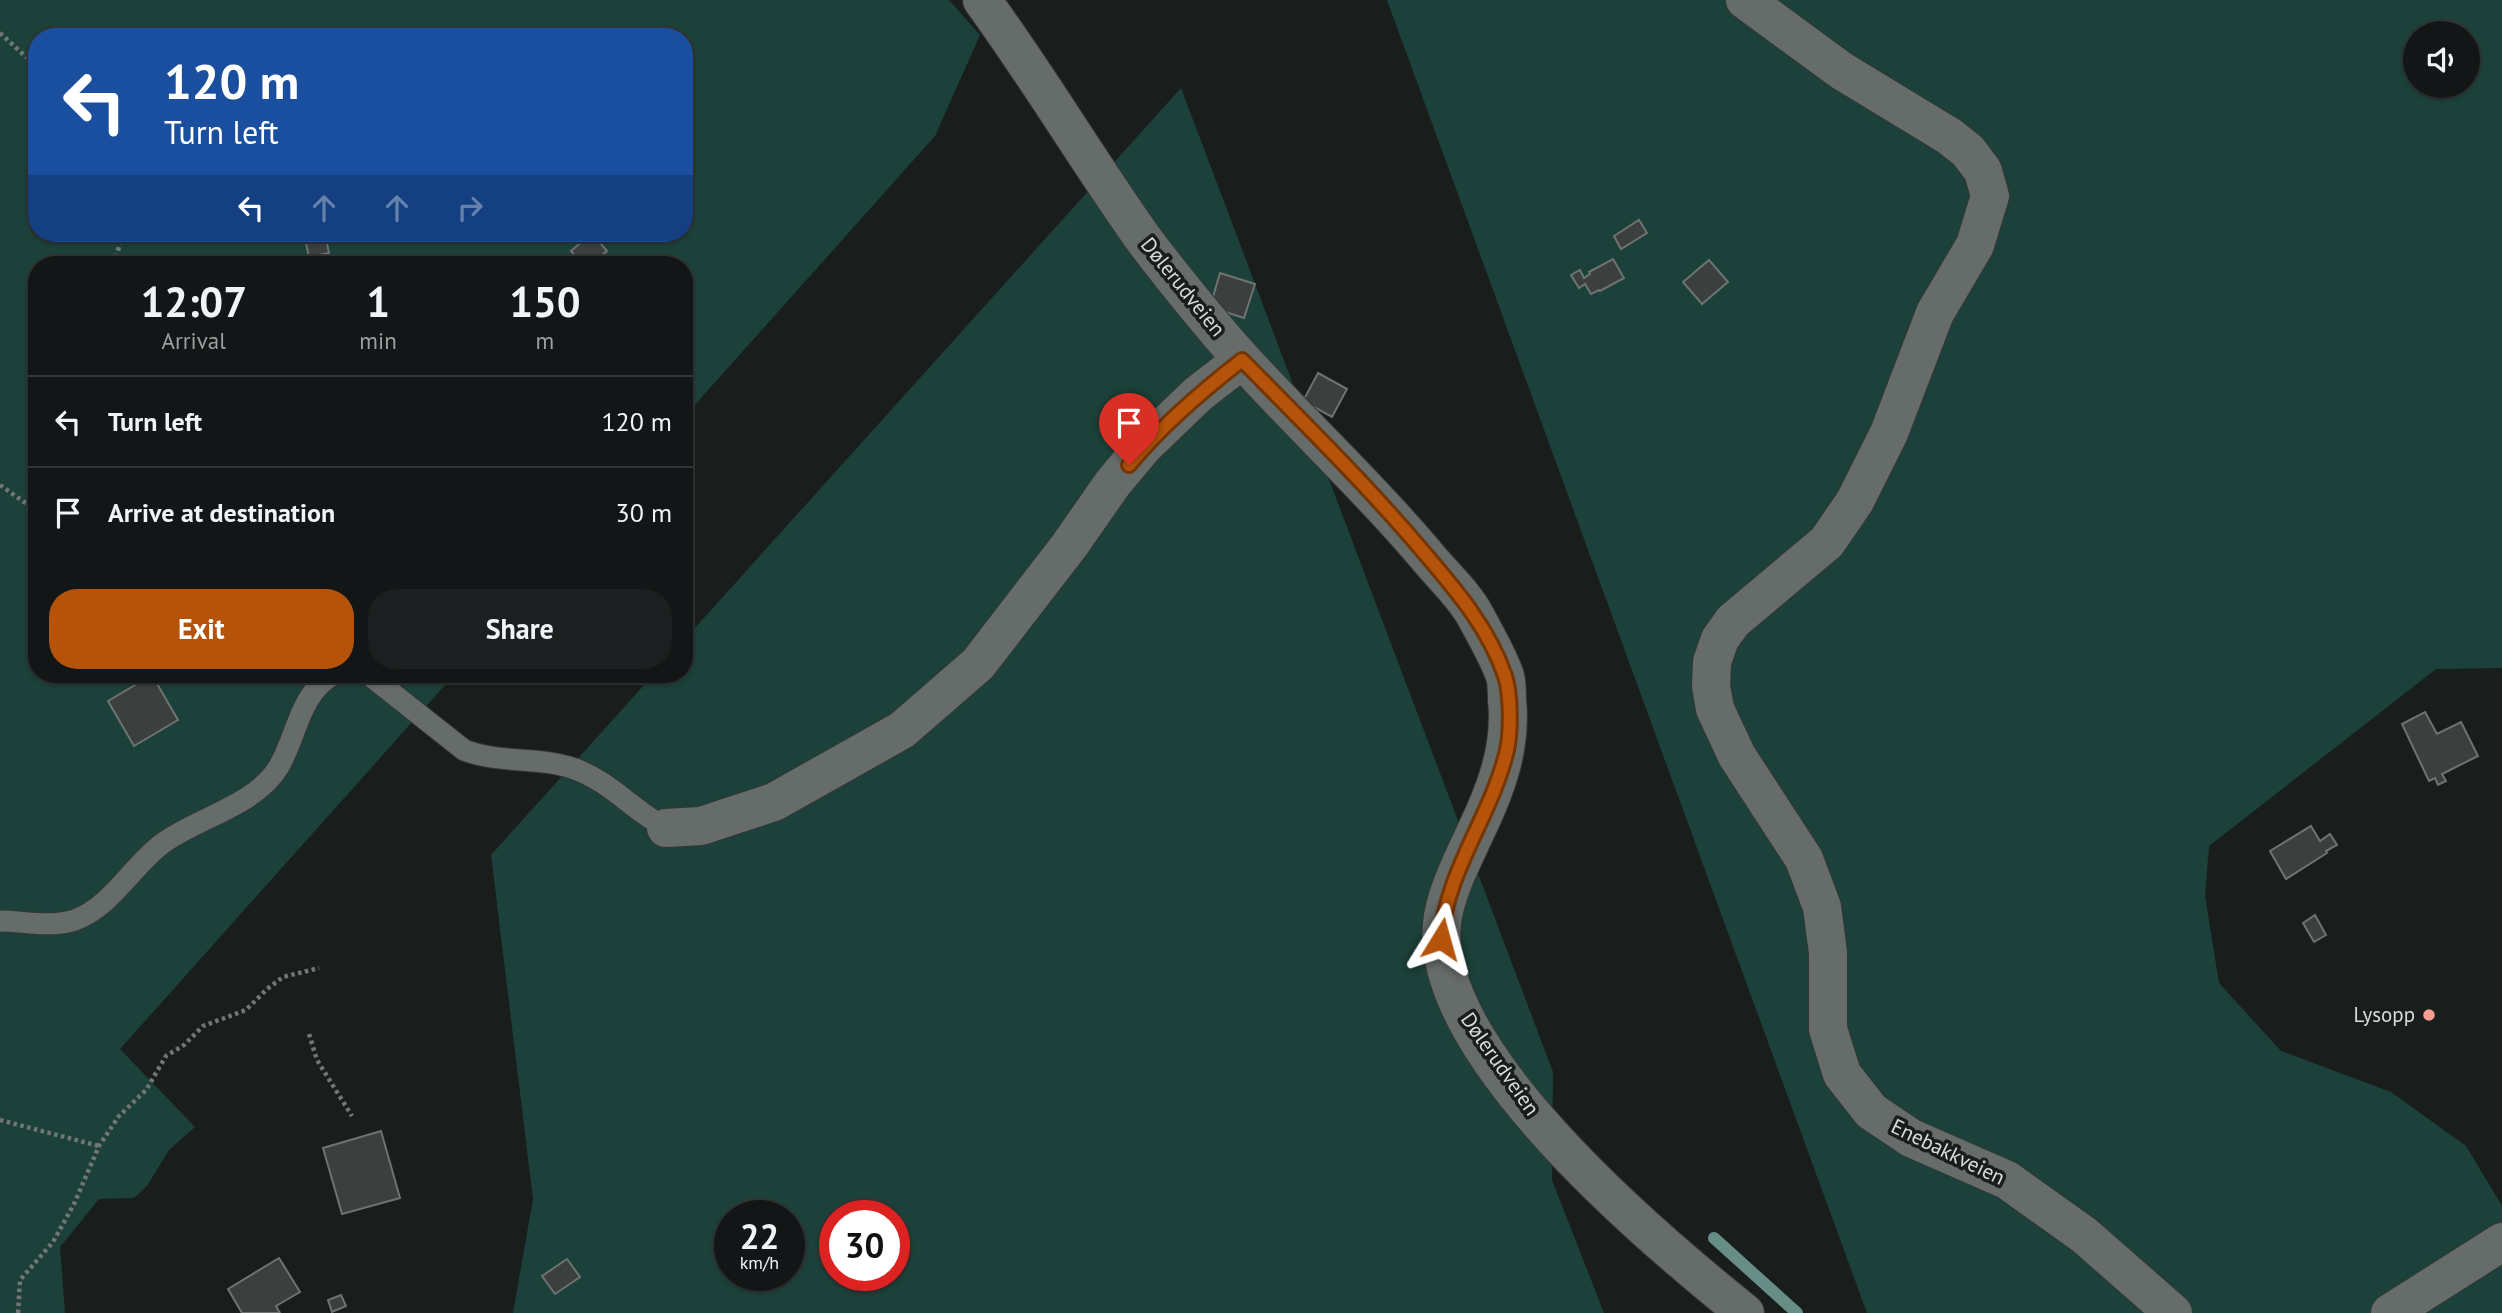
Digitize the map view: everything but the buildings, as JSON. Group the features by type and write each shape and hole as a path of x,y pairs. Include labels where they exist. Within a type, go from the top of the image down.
{"street":[{"name":"Dølerudveien","path":"982,0 1145,240 1242,360 1395,518 1473,612 1505,678 1510,726 1507,750 1481,821 1458,869 1443,916 1441,939 1451,989 1473,1034 1520,1098 1574,1160 1630,1216 1745,1313"},
{"name":"Enebakkveien","path":"1745,0 1842,71 1949,136 1968,151 1983,171 1990,196 1975,245 1935,313 1889,433 1855,501 1827,542 1733,621 1720,639 1712,662 1711,686 1715,709 1737,756 1804,859 1822,906 1828,953 1828,1028 1842,1074 1871,1111 1911,1138 2007,1180 2084,1234 2173,1313"},
{"path":"666,828 701,826 774,802 902,730 978,664 1069,546 1113,483 1144,446 1198,394 1242,360"},
{"path":"2390,1313 2502,1242"}],"lane":[{"path":"0,921 49,923 73,920 94,910 161,844 202,820 244,801 264,786 278,768 310,697 322,683"},
{"path":"379,683 464,750 482,757 552,763 578,770 602,784 646,818 666,828"}],"path":[{"path":"0,33 28,59"},
{"path":"0,485 28,505"},
{"path":"18,1313 20,1280 53,1242 74,1204 99,1146 119,1116 146,1090 166,1056 184,1045 203,1026 246,1010 283,977 319,968"},
{"path":"309,1034 317,1060 352,1116"},
{"path":"0,1119 99,1146"}],"green space":[{"path":"0,0 949,0 980,35 935,136 693,407 693,256 28,256 28,683 447,683 120,1049 195,1127 169,1150 147,1186 134,1198 99,1199 60,1247 65,1313 0,1313"},
{"path":"1387,0 2502,0 2502,668 2436,669 2209,846 2205,896 2219,983 2281,1051 2391,1092 2466,1146 2502,1206 2502,1313 1867,1313"},
{"path":"1181,88 1553,1072 1552,1180 1604,1313 513,1313 533,1199 491,855 646,683 693,683 693,630"}],"waterway":[{"path":"1714,1238 1797,1313"}],"place":[{"name":"Lysopp","path":"2429,1015"}],"route":[{"path":"1129,465 1144,446 1198,394 1242,360 1395,518 1473,612 1505,678 1510,726 1507,750 1481,821 1458,869 1443,916 1441,939"}]}
